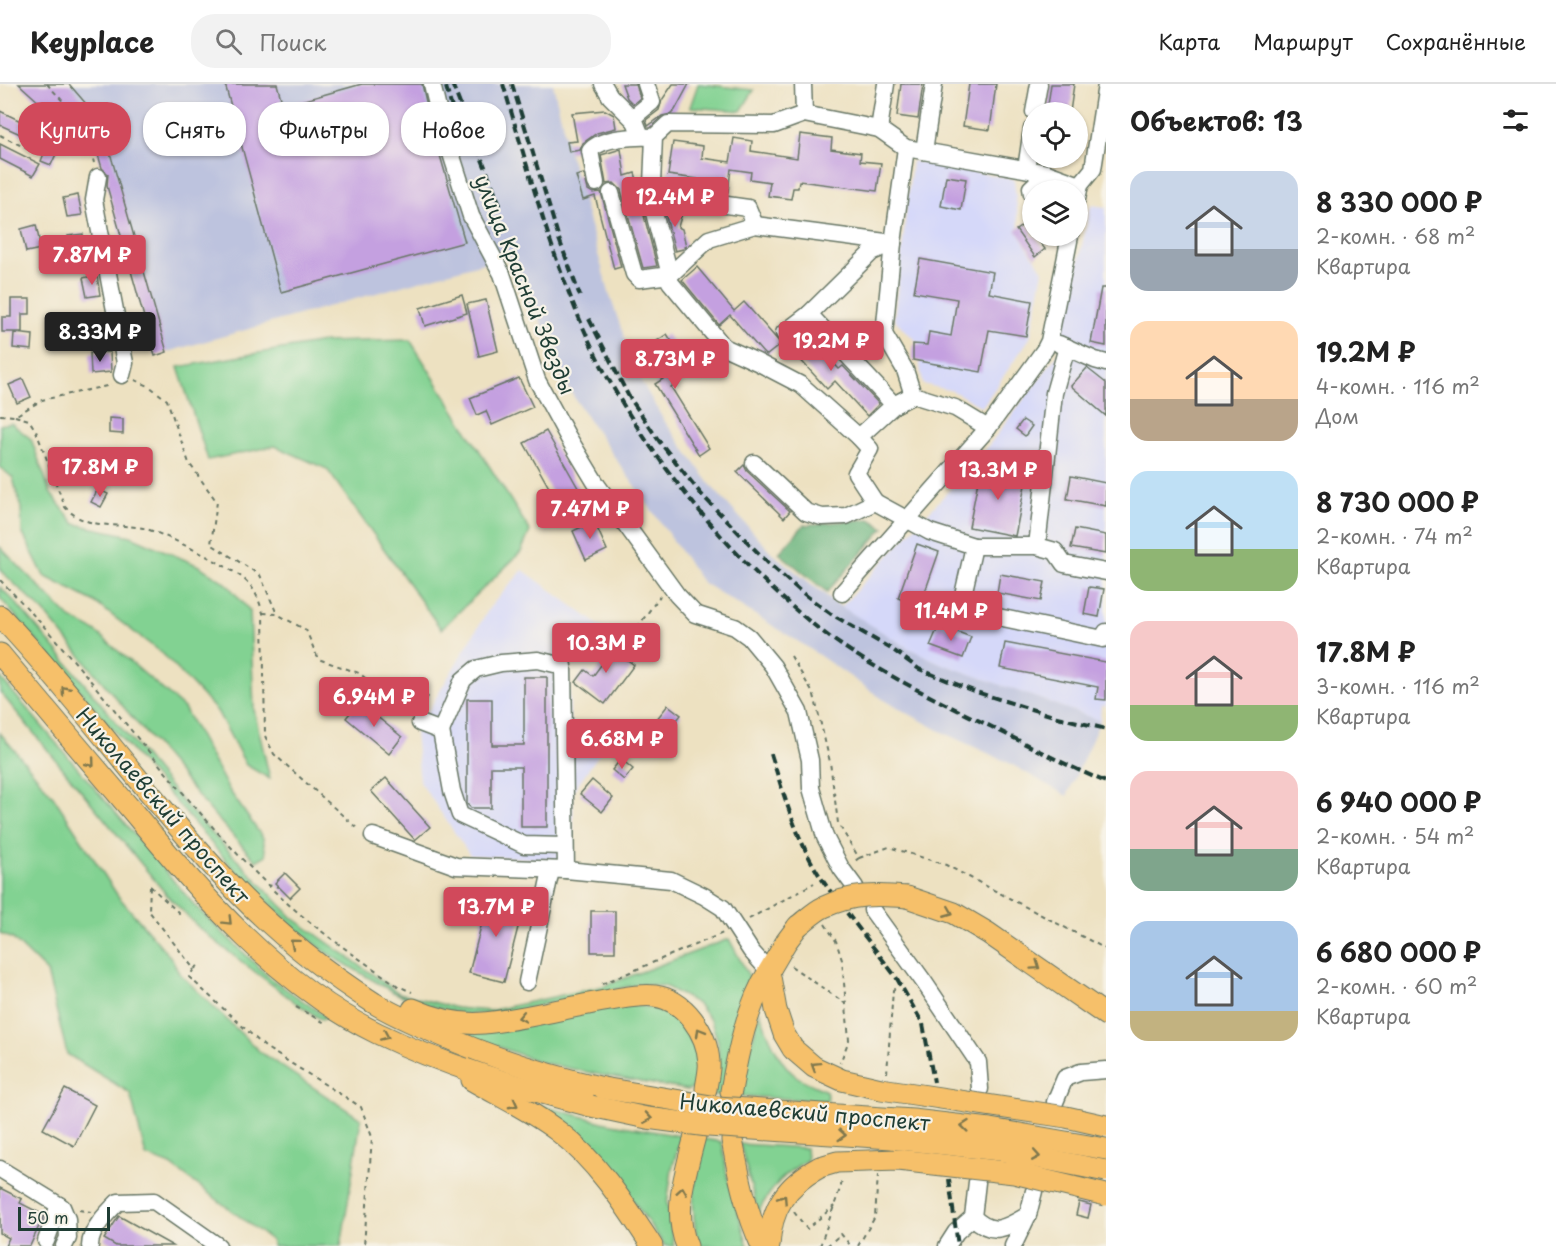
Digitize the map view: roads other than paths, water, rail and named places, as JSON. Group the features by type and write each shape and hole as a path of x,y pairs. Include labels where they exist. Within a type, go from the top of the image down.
{"main road":[{"name":"Николаевский проспект","path":"0,616 200,852 237,892 261,915 340,979 393,1013 472,1049 562,1079 603,1088 717,1107 913,1120 990,1129 1106,1149"},
{"name":"Николаевский проспект","path":"0,654 188,878 256,949 333,1008 376,1033 427,1055 514,1085 591,1106 647,1118 708,1126 891,1138 1000,1150 1106,1171"},
{"path":"1106,1015 988,933 954,913 907,897 876,893 822,907 798,926 786,942 779,967 776,1010 784,1034 794,1049 814,1067 842,1080 884,1082 1106,1126"},
{"path":"731,1091 741,1041 762,983 779,967"},
{"path":"340,979 419,1012 456,1022 502,1021 597,1002 656,996 672,1002 683,1010 697,1026 705,1041 709,1063 706,1089"},
{"path":"427,1055 535,1115 560,1132 615,1189 652,1246"},
{"path":"687,1246 680,1218 681,1194 695,1136"},
{"path":"732,1140 740,1184 752,1226 762,1246"},
{"path":"769,1246 770,1228 780,1202 794,1184 820,1167 837,1162 898,1160 1014,1173 1106,1195"}],"street":[{"name":"улица Красной Звезды","path":"432,84 441,122 471,216 502,274 537,380 597,485 677,595 695,614 735,627 749,637 773,666 799,712 810,760 811,788 825,837 841,868 855,887"},
{"path":"603,84 610,96 643,132"},
{"path":"646,84 652,102 636,115 643,132 652,184 663,196 748,208 755,225"},
{"path":"803,84 804,114"},
{"path":"879,129 886,84"},
{"path":"924,151 934,84"},
{"path":"1036,102 1039,84"},
{"path":"1086,180 1093,169 1106,85"},
{"path":"596,183 590,151 595,145 668,124 774,125 804,114 879,129 906,148 1047,173 1058,180"},
{"path":"906,148 892,243 884,333 905,370 913,395"},
{"path":"1040,180 1047,173"},
{"path":"98,177 94,200 125,363 122,375"},
{"path":"611,193 634,274 639,279 670,276 709,239 755,225 892,243"},
{"path":"663,196 652,205 670,282 724,347 801,385 859,437 870,449 856,473 875,502 930,532 974,546 1037,546 1055,551 1064,564 1106,572"},
{"path":"784,333 808,314 872,252 892,243"},
{"path":"842,593 988,428 1049,341 1068,246"},
{"path":"808,314 894,405"},
{"path":"1049,341 1106,363"},
{"path":"1037,546 1054,393 1067,347"},
{"path":"859,437 894,405 913,395 955,408 988,428"},
{"path":"754,463 806,512 822,517 846,516 875,502"},
{"path":"974,546 961,604 978,613 1103,639 1106,632"},
{"path":"527,982 565,846 563,666 538,660 501,663 476,669 463,680 441,731 452,791 460,815 524,845 565,846"},
{"path":"420,723 441,731"},
{"path":"373,836 456,866 558,870 671,880 723,908 751,951 779,967"},
{"path":"872,910 978,1062 980,1089"},
{"path":"1055,1102 1065,1078 1082,1072 1106,1070"},
{"path":"0,1169 60,1206 67,1219 68,1238 64,1246"},
{"path":"947,1246 956,1232 973,1217 977,1182"},
{"path":"1013,1246 1028,1215 1034,1191"},
{"path":"90,1246 90,1240 105,1214 118,1202 154,1201 218,1246"},
{"path":"46,1241 60,1206"},
{"path":"973,1217 981,1225 992,1230 1010,1226 1028,1215"}],"railway":[{"path":"452,84 501,207"},
{"path":"503,84 554,253 594,351 637,426 663,464 722,537 787,602 839,644 925,694 1106,782"},
{"path":"512,84 559,239 580,296"},
{"path":"446,87 450,102"},
{"path":"589,319 628,395 659,441 701,494 768,563 800,591 831,614 893,650 919,669 976,692 1053,716 1106,729"},
{"path":"771,754 802,843 820,877 831,892"},
{"path":"847,913 896,977 923,1024 934,1082"},
{"path":"949,1179 958,1246"}]}
